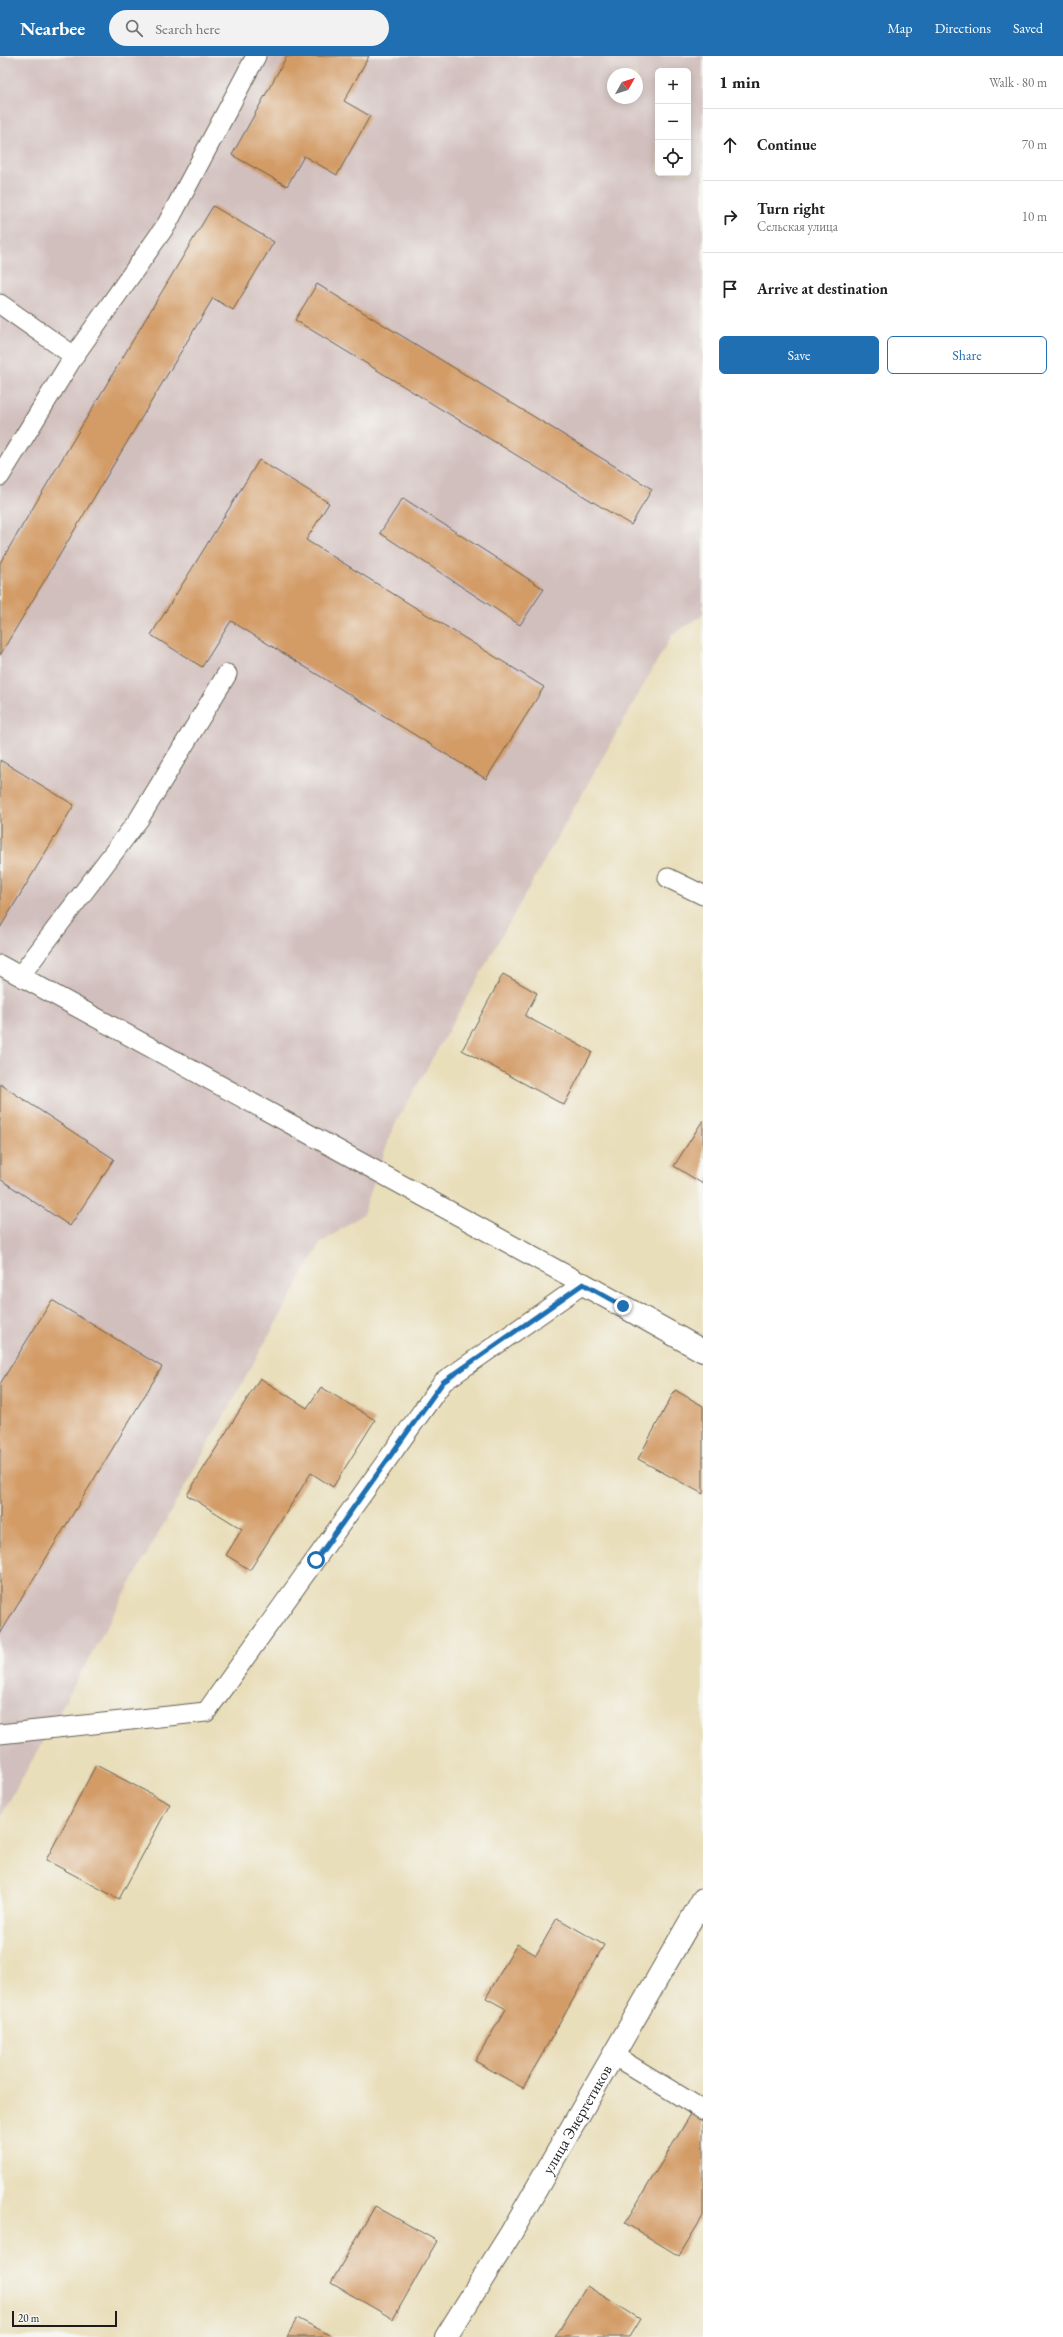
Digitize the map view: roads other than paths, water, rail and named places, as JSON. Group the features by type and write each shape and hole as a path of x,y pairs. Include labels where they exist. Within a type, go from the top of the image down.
{"street":[{"path":"583,1284 703,1351"},
{"name":"улица Энергетиков","path":"446,2337 511,2233 703,1899"}],"lane":[{"path":"0,476 74,356 167,224 256,56"},
{"path":"0,304 74,356"},
{"path":"20,976 140,819 227,674"},
{"path":"668,878 703,894"},
{"path":"0,965 583,1284 443,1382 206,1712 0,1734"},
{"path":"614,2055 703,2110"}]}
